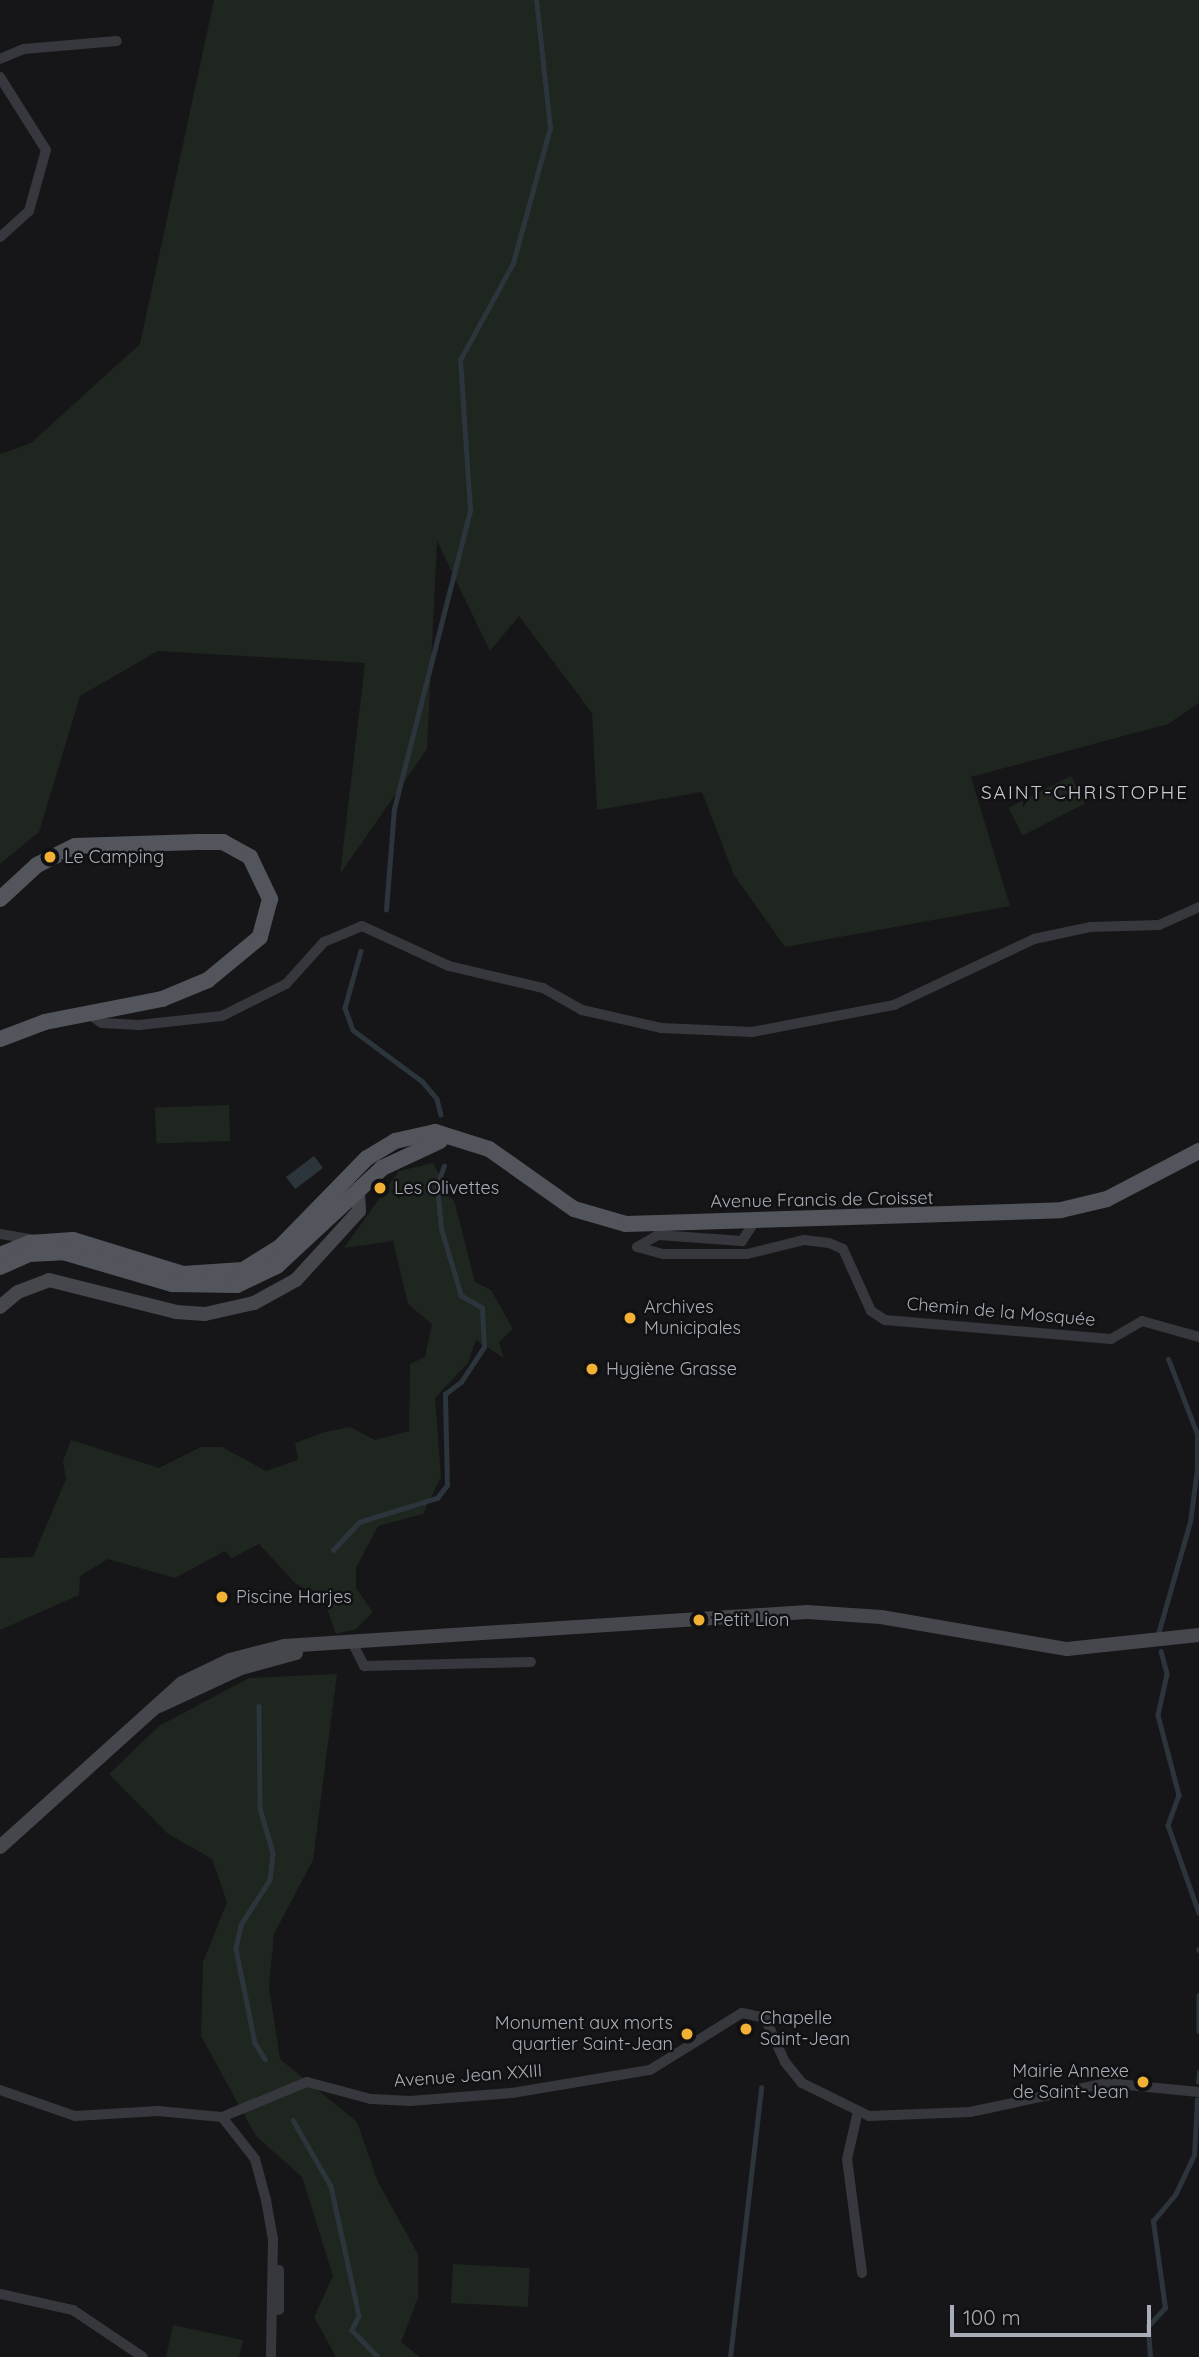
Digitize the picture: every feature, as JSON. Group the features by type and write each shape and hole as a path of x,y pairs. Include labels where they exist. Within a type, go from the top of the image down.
{"main road":[{"path":"0,899 54,855 101,842 222,842 261,869 270,913 241,958 185,991 86,1012 0,1039"},
{"path":"0,1307 18,1292 49,1280 176,1312 205,1314 254,1303 296,1280 359,1212 358,1189 362,1174 417,1135"},
{"name":"Avenue Francis de Croisset","path":"42,1241 95,1244 183,1274 224,1274 263,1261 351,1172 382,1148 417,1135 456,1137 489,1149 554,1199 597,1218 626,1223 1061,1210 1107,1199 1199,1151"},
{"path":"0,1268 29,1254 63,1252 172,1284 237,1285 276,1266 358,1189 413,1149 456,1137"},
{"path":"332,1193 358,1189"},
{"path":"0,1255 42,1241"},
{"path":"0,1847 158,1707 241,1668 318,1647 807,1612 881,1617 1067,1650 1199,1635"}],"street":[{"path":"0,59 24,49 117,41"},
{"path":"0,76 46,150 29,212 0,237"},
{"path":"86,1012 102,1023 139,1025 222,1016 286,984 324,942 362,926 449,966 543,988 582,1010 661,1028 752,1032 894,1005 1034,939 1090,927 1159,925 1199,907"},
{"name":"Chemin de la Mosquée","path":"755,1221 742,1241 658,1235 637,1247 664,1254 747,1254 804,1240 829,1243 843,1249 872,1311 885,1320 1111,1339 1142,1321 1199,1337"},
{"path":"0,1234 42,1241"},
{"path":"353,1644 365,1666 531,1662"},
{"name":"Avenue Jean XXIII","path":"0,2090 75,2116 158,2111 222,2117 307,2082 410,2101 586,2082 671,2061 727,2017 765,2018 785,2062 802,2083 858,2111"},
{"path":"862,2273 847,2159 858,2111 916,2118 970,2112 1107,2082 1199,2091"},
{"path":"222,2117 255,2159 279,2270 278,2357"},
{"path":"271,2357 273,2248"},
{"path":"0,2294 74,2310 143,2357"}],"shaded area":[{"path":"214,0 1199,0 1199,703 1168,724 971,777 1010,906 785,947 734,875 702,792 597,810 592,713 519,616 490,651 437,541 427,749 340,874 365,663 158,651 80,696 39,832 0,864 0,454 31,443 140,344"},
{"path":"1071,776 1085,804 1023,835 1009,808"},
{"path":"229,1105 230,1141 156,1144 155,1108"},
{"path":"314,1156 323,1168 295,1189 286,1177"},
{"path":"433,1163 455,1204 475,1282 491,1290 513,1329 499,1342 504,1358 476,1340 468,1363 435,1398 441,1477 423,1514 378,1526 356,1568 356,1588 373,1612 356,1629 336,1634 324,1600 295,1583 259,1544 232,1558 225,1551 175,1578 108,1559 80,1576 79,1595 0,1630 0,1558 33,1557 66,1479 63,1461 71,1440 159,1468 201,1447 222,1447 266,1471 298,1460 295,1443 325,1432 350,1427 375,1440 409,1431 410,1364 425,1357 432,1324 408,1304 393,1241 344,1248 399,1171"},
{"path":"337,1674 313,1860 274,1934 269,1986 280,2059 357,2122 378,2182 418,2254 418,2298 401,2342 420,2357 336,2357 314,2317 333,2276 302,2177 256,2136 201,2036 203,1962 227,1902 212,1859 167,1833 109,1774 159,1726 249,1678"},
{"path":"453,2264 530,2268 528,2307 451,2303"},
{"path":"173,2325 243,2340 239,2357 166,2357"}],"waterway":[{"path":"386,910 394,809 470,510 460,360 513,263 550,128 536,0"},
{"path":"361,951 345,1008 353,1030 422,1081 437,1099 441,1115"},
{"path":"333,1550 359,1522 437,1498 447,1485 445,1394 461,1382 484,1347 482,1308 461,1296 441,1229 437,1185 444,1166"},
{"path":"1158,1634 1190,1522 1197,1469 1197,1434 1168,1359"},
{"path":"1161,1651 1167,1674 1158,1715 1179,1795 1168,1825 1199,1913"},
{"path":"259,1706 260,1808 273,1853 270,1880 241,1925 236,1949 255,2043 265,2059"},
{"path":"1199,1995 1199,2031"},
{"path":"1198,2082 1199,2072"},
{"path":"730,2357 761,2088"},
{"path":"1150,2357 1148,2326 1165,2308 1153,2221 1175,2195 1194,2155 1197,2100"},
{"path":"293,2120 331,2186 359,2316 352,2330 378,2357"}],"place":[{"name":"Le Camping","path":"50,857"},
{"name":"Les Olivettes","path":"380,1188"},
{"name":"Archives Municipales","path":"630,1318"},
{"name":"Hygiène Grasse","path":"592,1369"},
{"name":"Piscine Harjes","path":"222,1597"},
{"name":"Petit Lion","path":"699,1620"},
{"name":"Chapelle Saint-Jean","path":"746,2029"},
{"name":"Monument aux morts quartier Saint-Jean","path":"687,2034"},
{"name":"Mairie Annexe de Saint-Jean","path":"1143,2082"}],"district":[{"name":"SAINT-CHRISTOPHE","path":"1085,793"}]}
